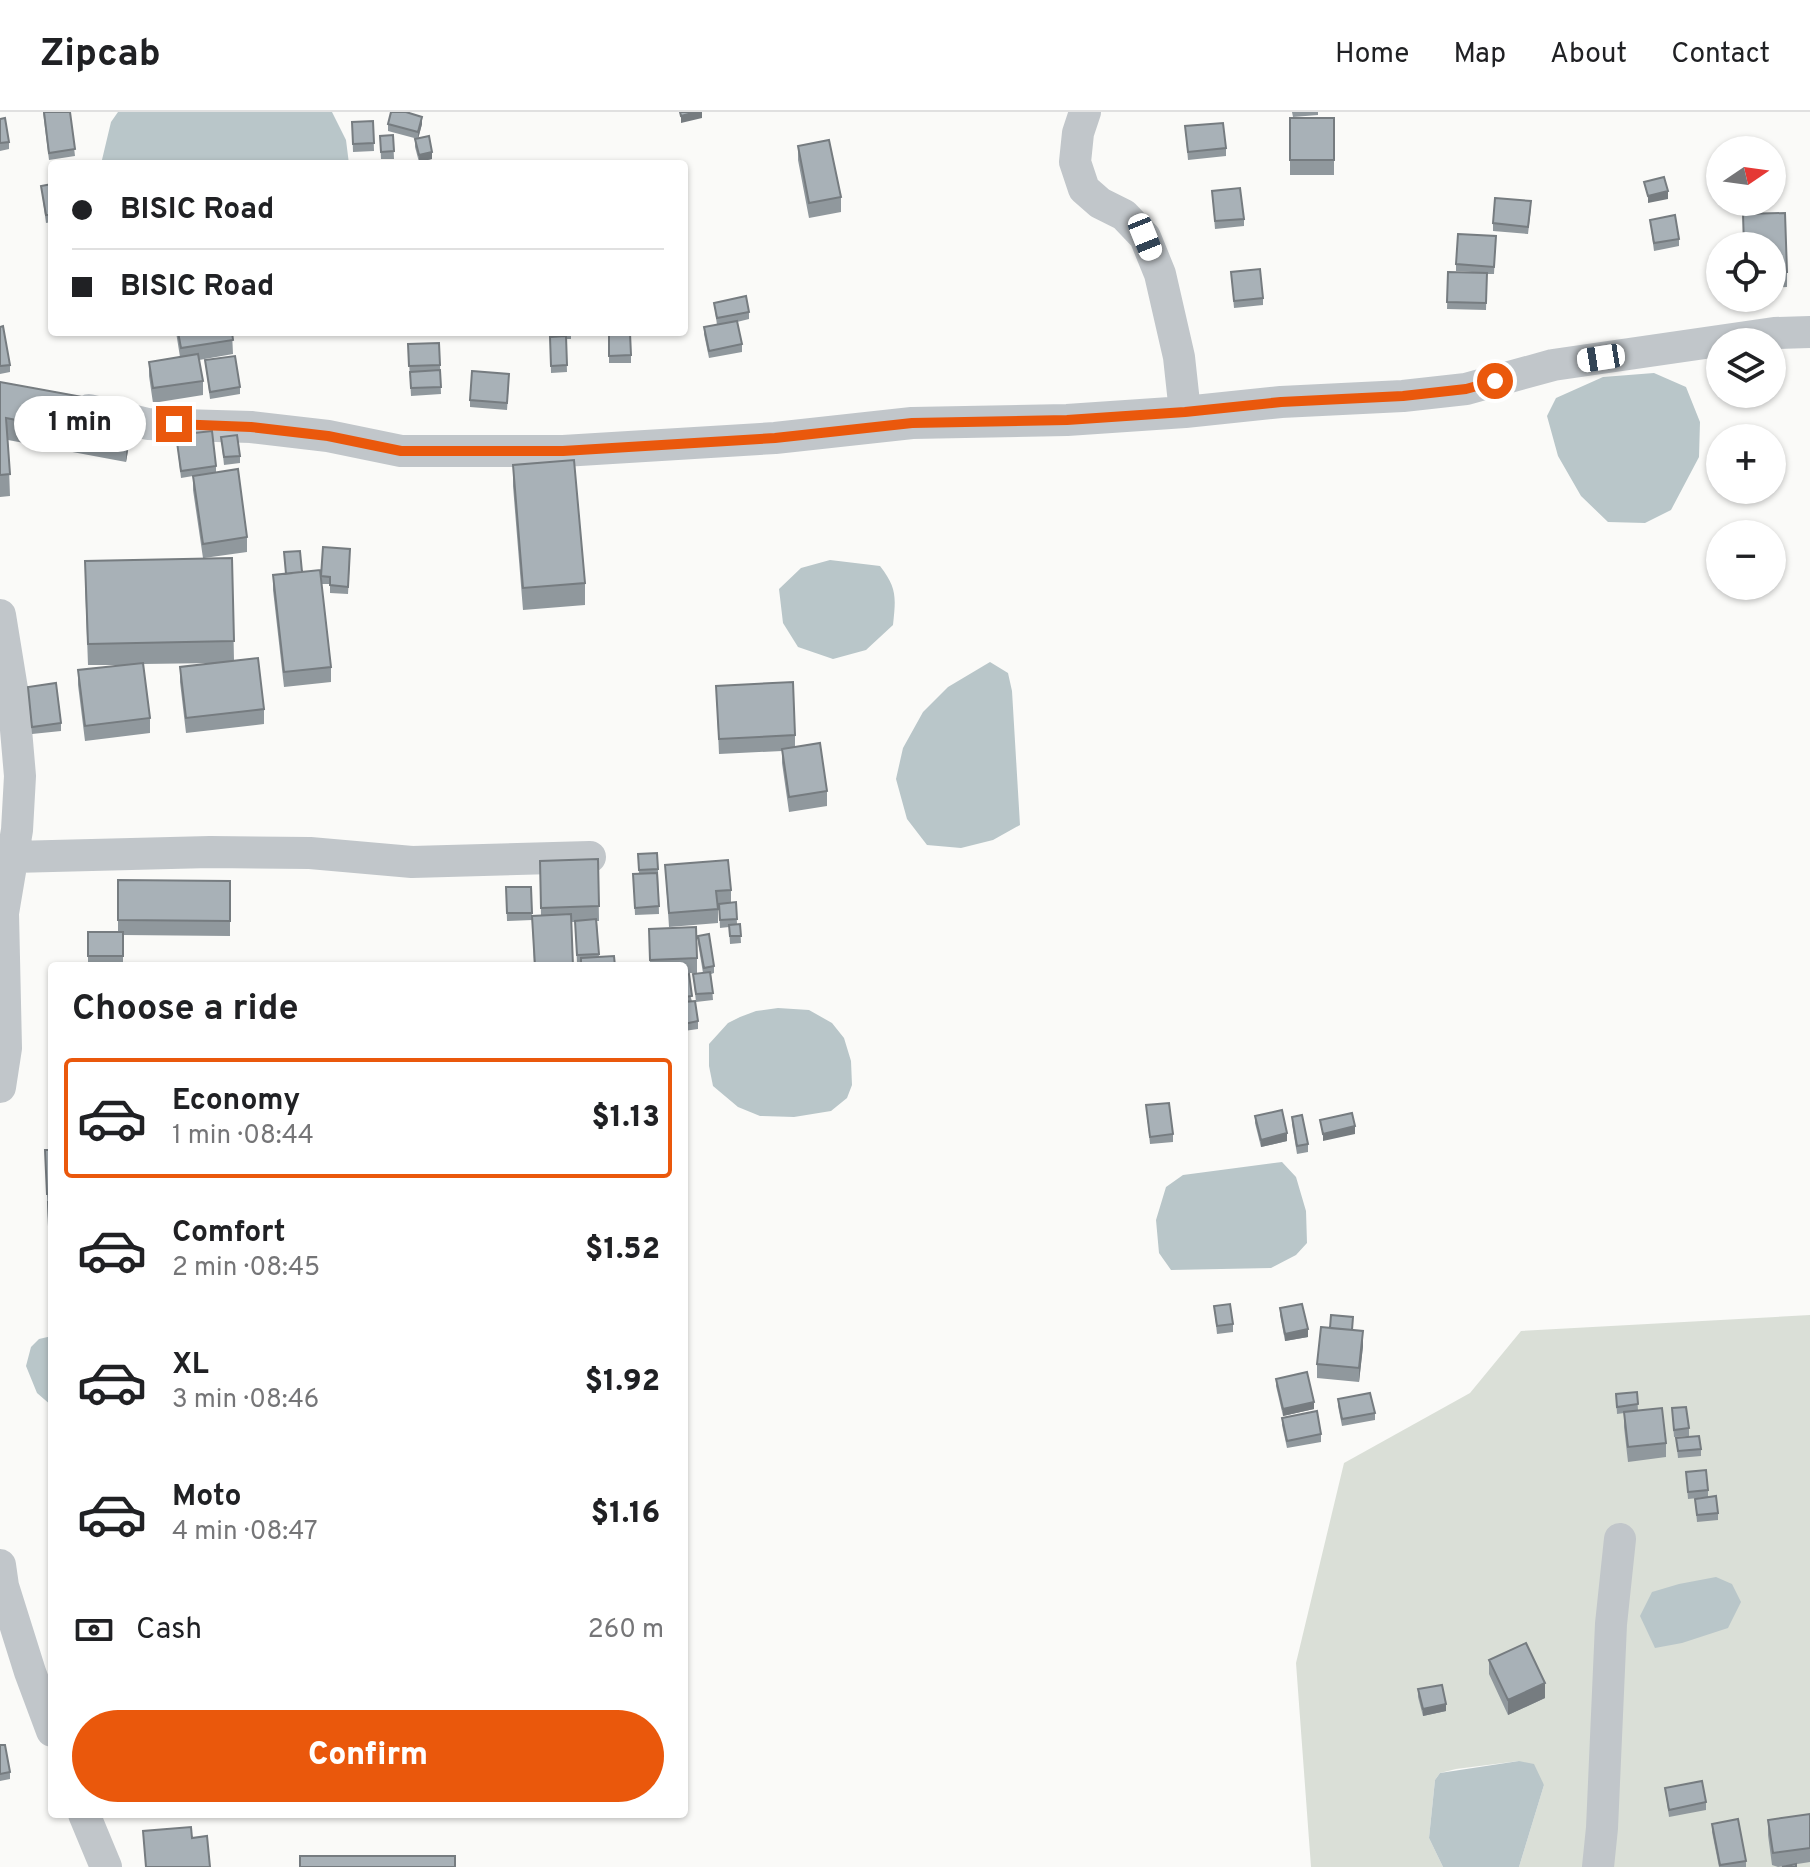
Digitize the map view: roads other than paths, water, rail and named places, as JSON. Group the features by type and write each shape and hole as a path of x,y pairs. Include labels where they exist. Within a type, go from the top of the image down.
{"street":[{"path":"1085,112 1078,133 1075,162 1084,189 1100,203 1124,215 1145,237 1160,274 1173,330 1185,412"},
{"path":"59,404 148,424 251,427 328,436 401,451 563,451 775,438 912,423 1067,420 1281,402 1403,396 1466,389 1553,365 1758,335 1810,332"},
{"path":"0,615 13,695 20,776 17,830 3,913 6,1048 0,1087"},
{"path":"13,857 210,852 310,853 412,862 590,857"},
{"path":"1598,1867 1611,1624 1620,1539"},
{"path":"0,1565 3,1586 48,1720"},
{"path":"86,1818 106,1867"}]}
